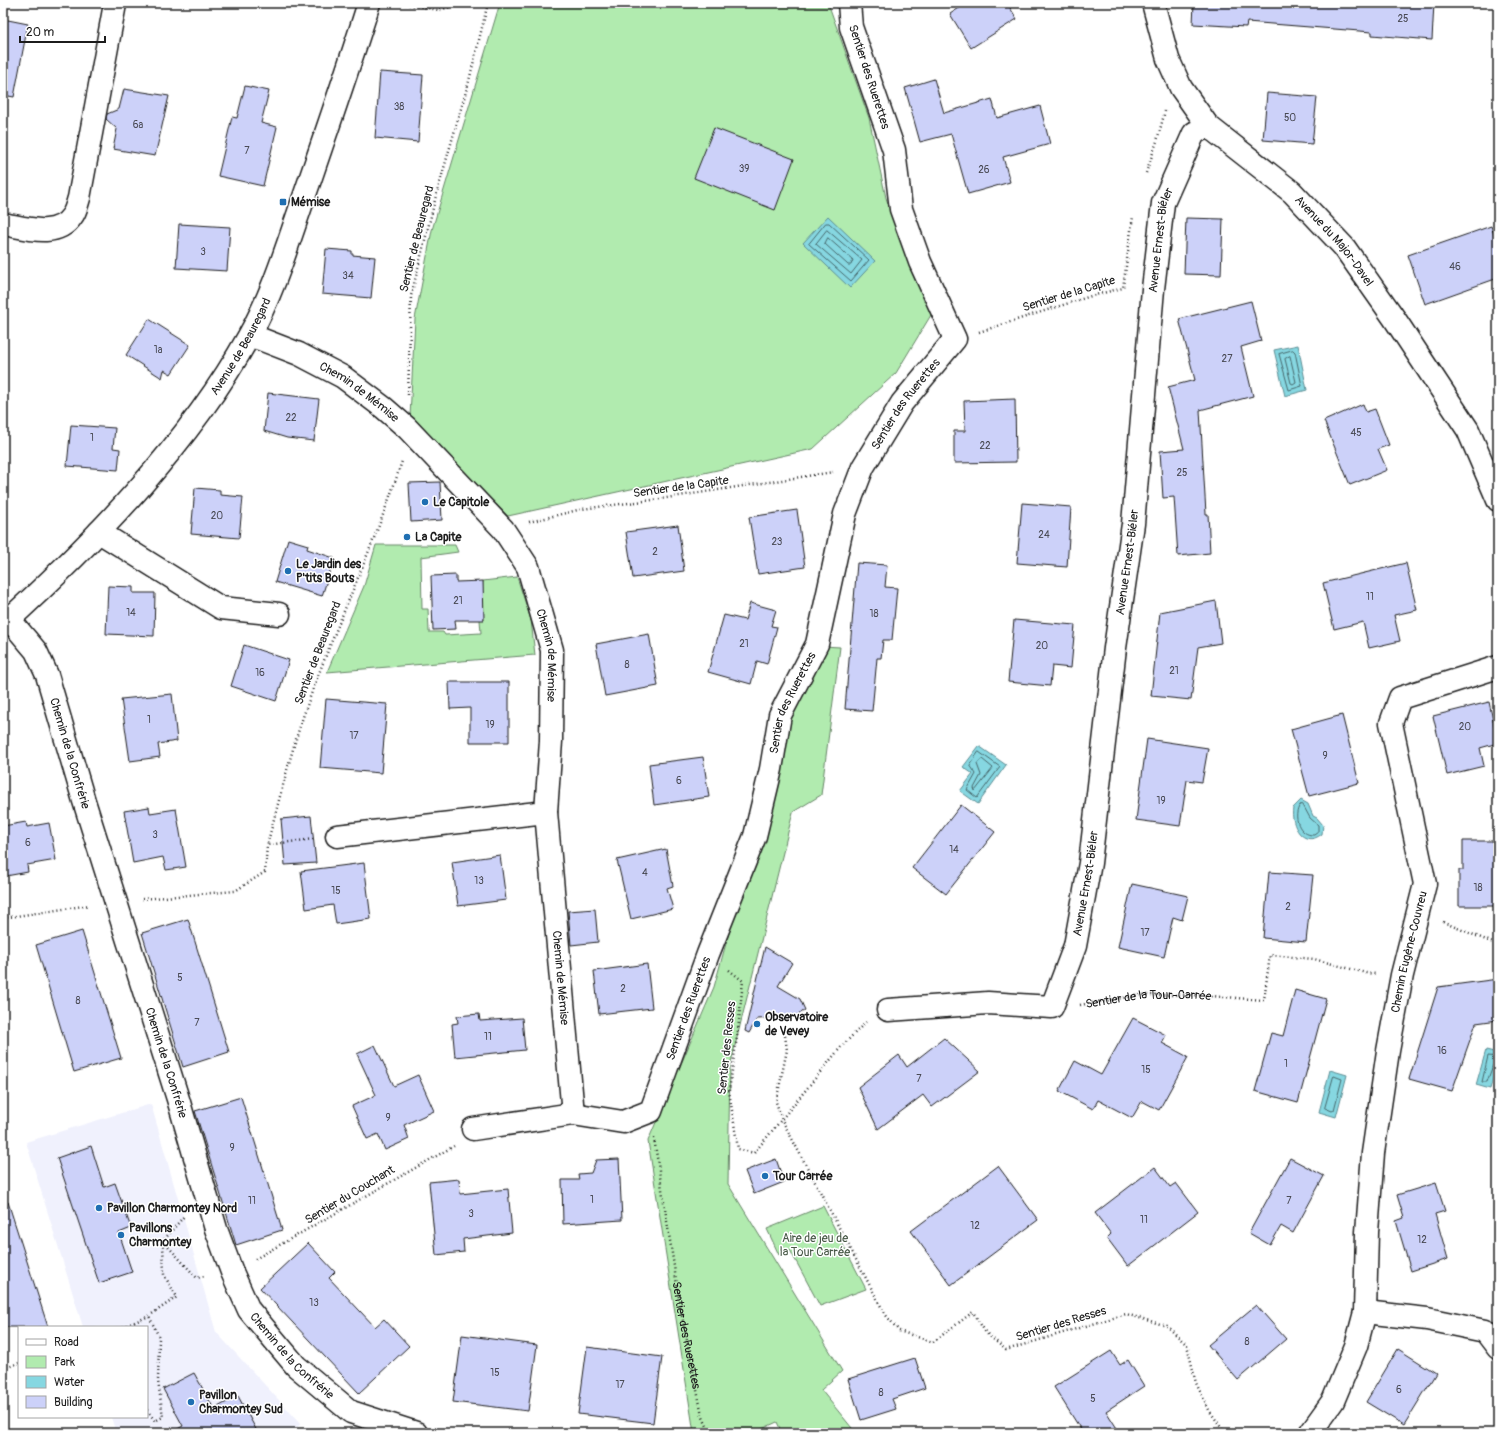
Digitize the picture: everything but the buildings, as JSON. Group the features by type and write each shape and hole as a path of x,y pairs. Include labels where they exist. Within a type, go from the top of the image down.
{"street":[{"name":"Avenue de Beauregard","path":"6,622 99,532 139,488 217,389 250,335 272,286 298,216 369,3"},
{"name":"Sentier des Ruerettes","path":"651,1111 708,954 755,836 780,716 817,644 845,514 863,467 902,403 955,339 920,262 900,210 894,150 851,27 849,3"},
{"name":"Avenue du Major-Davel","path":"1153,3 1168,59 1181,88 1208,126 1292,192 1344,247 1394,318 1468,430 1498,500"},
{"path":"3,224 42,230 58,229 72,216 79,198 115,4"},
{"name":"Avenue Ernest-Biéler","path":"1052,1007 1075,946 1090,863 1113,664 1133,524 1153,289 1163,203 1194,133 1208,126"},
{"name":"Chemin de Mémise","path":"250,335 299,354 343,377 407,428 503,529 528,567 552,650 550,741 546,812 573,1114"},
{"path":"99,532 221,608 279,614"},
{"name":"Chemin de la Confrérie","path":"6,622 36,651 47,675 84,801 178,1099 216,1229 232,1272 249,1310 296,1366 351,1412 416,1433"},
{"name":"Chemin Eugène-Couvreu","path":"1310,1433 1333,1401 1356,1346 1365,1312 1367,1232 1373,1153 1388,1051 1402,975 1425,884 1391,723 1400,698 1498,667"},
{"path":"337,836 546,812"},
{"path":"888,1010 988,1003 1052,1007"},
{"path":"473,1129 573,1114 623,1122 651,1111"},
{"path":"1365,1312 1428,1319 1485,1331 1498,1348"}],"path":[{"path":"401,3 438,10 467,3"},
{"name":"Sentier de Beauregard","path":"136,900 235,891 265,872 267,845 308,702 349,596 390,498 407,445 411,296 436,196 469,81 488,3"},
{"path":"1145,175 1157,141 1166,105"},
{"name":"Sentier de la Capite","path":"955,339 1091,296 1123,288 1134,210"},
{"name":"Sentier de la Capite","path":"503,529 582,509 683,496 863,467"},
{"path":"267,845 337,836"},
{"path":"3,918 96,904"},
{"path":"1418,912 1498,945"},
{"name":"Sentier des Resses","path":"708,954 743,981 738,1030 729,1091 738,1149 754,1153 782,1120 885,1314 899,1331 933,1342 974,1312 986,1333 1006,1350 1126,1314 1167,1326 1187,1345 1196,1383 1209,1410 1225,1433"},
{"name":"Sentier de la Tour-Carrée","path":"1052,1007 1089,1004 1141,995 1197,995 1264,1000 1270,954 1314,959 1366,973 1402,975"},
{"path":"782,1120 841,1047 873,1016 888,1010"},
{"path":"782,1120 776,1102 787,1050 784,1028"},
{"name":"Sentier des Ruerettes","path":"651,1111 663,1205 681,1312 702,1415 710,1433"},
{"name":"Sentier du Couchant","path":"232,1272 464,1140 473,1129"},
{"path":"124,1326 149,1316 177,1297 164,1275 163,1241 187,1213"},
{"path":"163,1241 197,1278 210,1274"},
{"path":"148,1412 154,1421 163,1417 158,1381 158,1337 149,1316"},
{"path":"3,1369 18,1364"}],"shaded area":[{"name":"Pavillons Charmontey","path":"151,1104 216,1332 301,1424 290,1433 116,1433 111,1418 148,1418 148,1326 83,1326 26,1142"}],"green space":[{"path":"500,3 828,3 869,118 886,198 931,315 896,373 813,449 508,516 410,417 415,319 432,230"},
{"path":"376,545 455,545 458,552 421,557 422,609 428,609 429,632 443,632 445,635 481,633 480,620 483,581 517,577 531,620 535,655 327,672 364,586"},
{"path":"823,646 840,647 821,795 793,812 730,1066 728,1184 842,1371 821,1390 856,1433 782,1433 777,1422 753,1433 694,1433 648,1141 714,987 787,722"},
{"name":"Aire de jeu de la Tour Carrée","path":"823,1206 866,1289 820,1306 790,1250 779,1255 767,1229"}],"water":[{"path":"828,216 875,261 850,288 803,243"},
{"path":"1298,345 1307,390 1285,396 1274,350"},
{"path":"979,746 1006,765 978,804 960,791 973,774 963,767"},
{"path":"1301,800 1308,804 1313,816 1323,825 1322,834 1315,838 1309,839 1304,837 1296,828 1293,808"},
{"path":"1486,1050 1498,1053 1498,1061 1490,1089 1476,1085"},
{"path":"1330,1070 1347,1075 1336,1117 1319,1112"}],"place":[{"name":"Mémise","path":"283,202"},
{"name":"Le Capitole","path":"425,502"},
{"name":"La Capite","path":"407,537"},
{"name":"Le Jardin des P'tits Bouts","path":"288,571"},
{"name":"Observatoire de Vevey","path":"757,1024"},
{"name":"Tour Carrée","path":"765,1176"},
{"name":"Pavillon Charmontey Nord","path":"99,1208"},
{"name":"Pavillons Charmontey","path":"121,1235"},
{"name":"Pavillon Charmontey Sud","path":"191,1402"}]}
